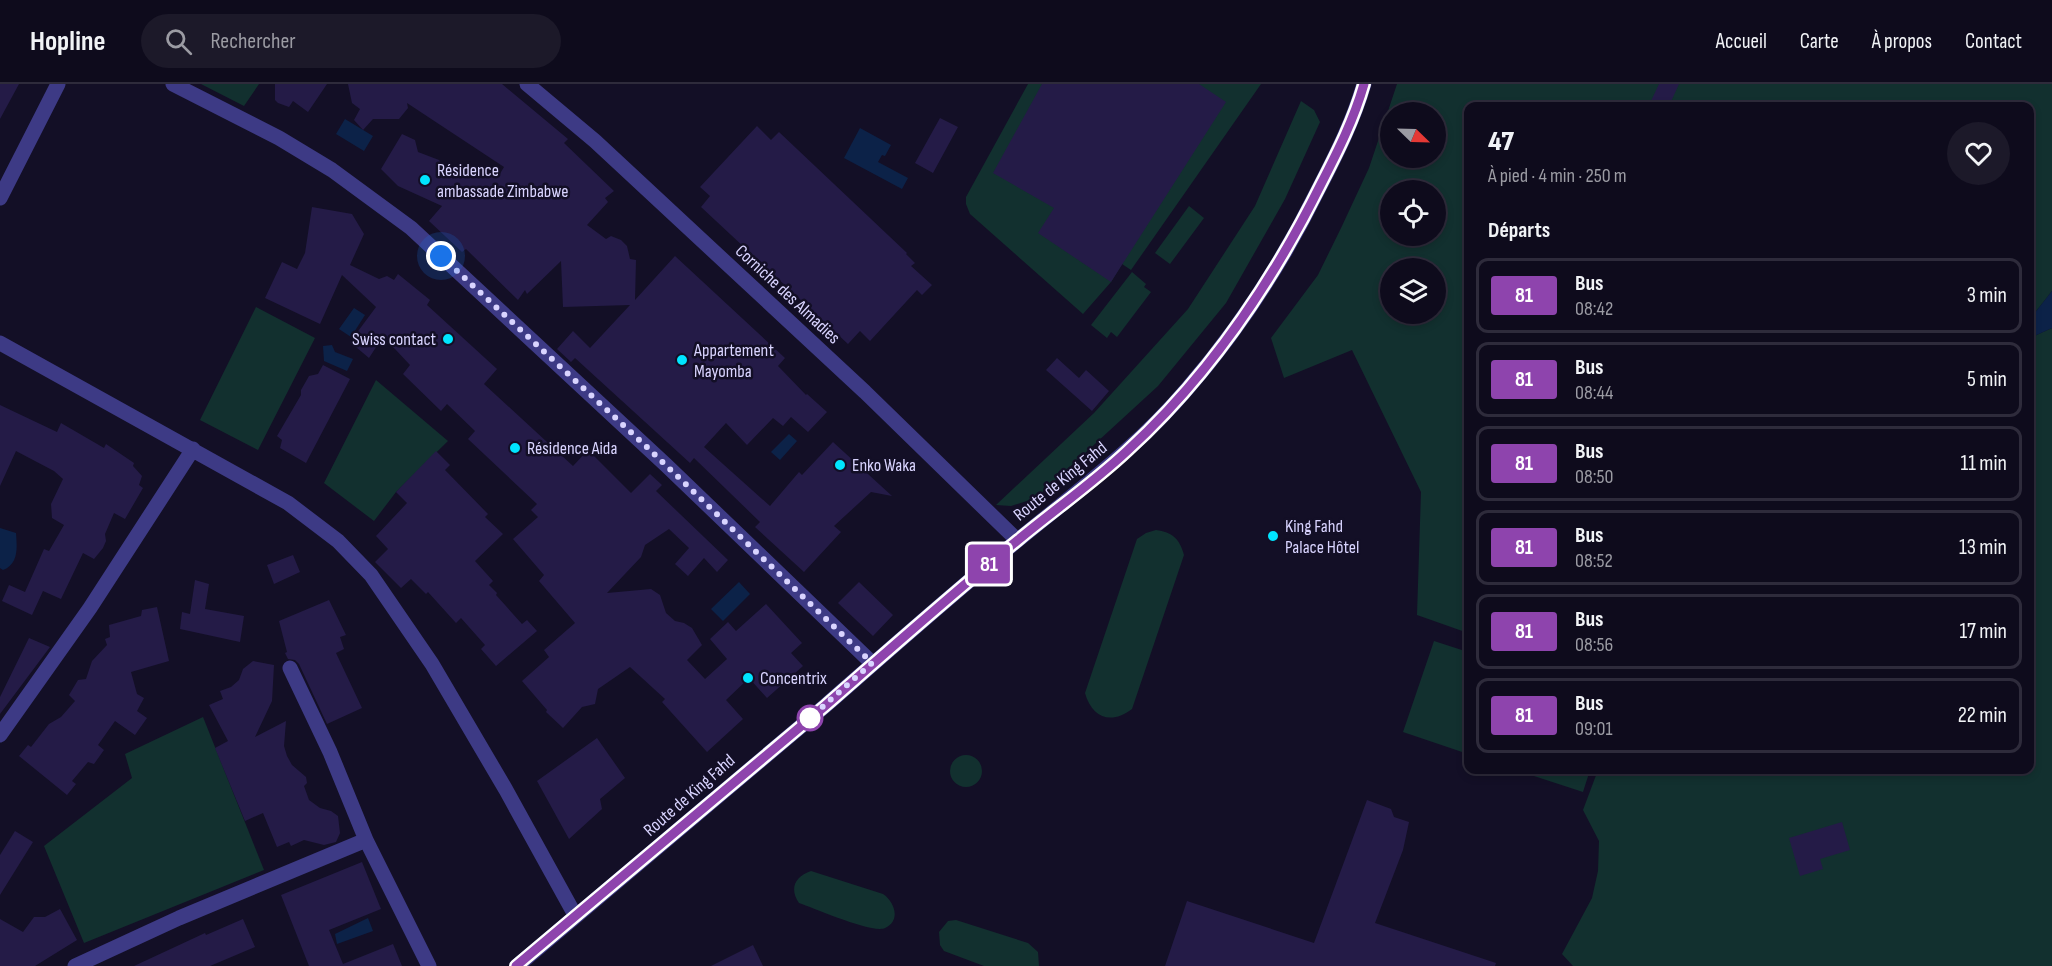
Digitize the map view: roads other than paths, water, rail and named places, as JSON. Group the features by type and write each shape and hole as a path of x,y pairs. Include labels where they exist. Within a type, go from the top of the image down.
{"street":[{"path":"0,198 57,84"},
{"path":"173,84 279,138 332,170 411,228 649,449 872,663"},
{"name":"Corniche des Almadies","path":"527,84 596,141 874,400 1017,540"},
{"name":"Route de King Fahd","path":"516,966 575,915 635,868 1017,540 1127,452 1187,390 1242,320 1274,273 1346,135 1364,84"},
{"path":"0,342 288,503 338,541 371,575 432,664 506,790 575,915"},
{"path":"0,735 90,608 193,449"},
{"path":"290,668 330,752 366,840 429,966"},
{"path":"75,966 179,918 366,840"}],"water":[{"path":"345,119 373,136 364,151 336,134"},
{"path":"860,128 891,145 885,156 882,155 878,162 908,178 902,189 844,158"},
{"path":"2052,291 2052,328 2034,336 2034,314"},
{"path":"354,308 365,315 351,337 339,329"},
{"path":"332,345 335,352 353,359 347,371 324,361 323,346"},
{"path":"789,434 797,441 780,460 771,452"},
{"path":"0,528 16,533 17,549 14,559 12,564 3,570 0,568"},
{"path":"739,582 750,594 723,621 711,609"},
{"path":"368,918 373,931 337,944 335,934"}],"place":[{"name":"Résidence ambassade Zimbabwe","path":"425,180"},
{"name":"Swiss contact","path":"448,339"},
{"name":"Appartement Mayomba","path":"682,360"},
{"name":"Résidence Aida","path":"515,448"},
{"name":"Enko Waka","path":"840,465"},
{"name":"King Fahd Palace Hôtel","path":"1273,536"},
{"name":"Concentrix","path":"748,678"}]}
